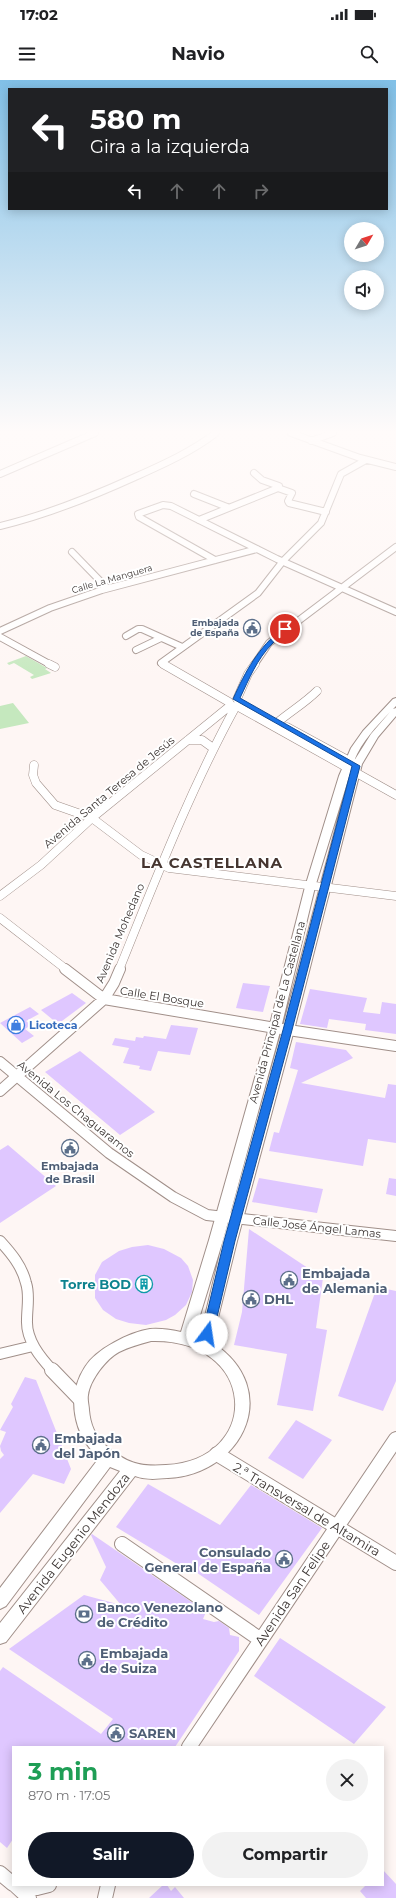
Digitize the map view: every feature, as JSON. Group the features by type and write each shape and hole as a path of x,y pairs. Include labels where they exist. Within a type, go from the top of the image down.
{"street":[{"path":"0,526 31,518"},
{"path":"140,518 214,560"},
{"path":"194,518 283,562 396,612"},
{"path":"199,520 204,518"},
{"path":"323,518 319,526 283,562 258,593 163,661 235,703 396,788"},
{"name":"Avenida Mohedano","path":"0,1091 104,1000 114,983 213,748 248,674 269,643 341,587 396,547"},
{"name":"Calle La Manguera","path":"0,631 50,608 107,588 256,549"},
{"path":"72,552 90,568 107,588"},
{"path":"126,636 138,629 142,629 182,648"},
{"path":"0,637 55,667"},
{"path":"136,650 162,638"},
{"path":"278,722 298,705 307,701 317,692"},
{"name":"Avenida Principal de La Castellana","path":"206,1346 207,1334 288,1030 324,888 352,766 354,750 366,733 396,701"},
{"path":"235,703 278,722 352,766 396,795"},
{"name":"Avenida Santa Teresa de Jesús","path":"0,896 41,865 92,818 235,703"},
{"name":"Avenida Principal de La Castellana","path":"186,1338 222,1218 274,1028 310,887 352,766 374,736 396,711"},
{"path":"188,740 195,739 205,741 213,748"},
{"path":"34,766 33,775 36,783 55,806 92,818 141,854 163,865 177,870 310,887 396,896"},
{"name":"Calle El Bosque","path":"0,918 104,1000 274,1028 396,1046"},
{"name":"Avenida Los Chaguaramos","path":"0,1062 114,1157 188,1207 207,1215 237,1219"},
{"name":"Calle José Ángel Lamas","path":"237,1219 396,1236"},
{"path":"0,1241 13,1254 23,1270 28,1284 27,1332 33,1346 54,1373 80,1399"},
{"path":"150,1335 174,1335 206,1346 216,1352 231,1367 237,1376 242,1396 243,1407 238,1428 233,1437 217,1454 195,1467 176,1472 157,1474 131,1469 108,1458 91,1441 81,1420 80,1399 86,1378 98,1360 117,1346 127,1341 150,1335"},
{"path":"0,1354 33,1346"},
{"name":"Avenida San Felipe","path":"190,1746 396,1439"},
{"name":"2.ª Transversal de Altamira","path":"217,1454 396,1562"},
{"name":"Avenida Eugenio Mendoza","path":"0,1601 108,1458"},
{"name":"Avenida Eugenio Mendoza","path":"0,1636 131,1469"},
{"path":"122,1544 261,1640"},
{"path":"0,1873 12,1883"},
{"path":"19,1889 45,1886"},
{"path":"105,1898 108,1886"}],"green space":[{"path":"26,656 47,668 45,669 51,673 32,679 30,677 34,675 14,663 9,665 7,663"},
{"path":"13,703 29,723 0,729 0,706"}],"building":[{"path":"243,983 270,986 263,1012 236,1008"},
{"path":"310,989 367,998 363,1012 380,1014 382,1002 396,1004 396,1034 365,1030 366,1024 329,1019 327,1028 300,1024"},
{"path":"72,993 86,1003 58,1024 41,1010"},
{"name":"Licoteca","path":"30,1007 39,1014 26,1021 31,1025 25,1029 34,1036 22,1043 0,1023"},
{"path":"171,1025 198,1028 190,1055 158,1051 151,1071 139,1069 140,1066 123,1063 129,1048 112,1045 115,1038 135,1041 136,1037 143,1038 144,1036 166,1039"},
{"path":"296,1042 346,1050 353,1058 301,1083 385,1098 388,1084 396,1085 396,1143 368,1139 363,1166 269,1151 274,1132 279,1133 298,1070 290,1068"},
{"path":"80,1051 155,1112 120,1135 45,1072"},
{"path":"8,1145 56,1186 0,1223 0,1150"},
{"path":"259,1178 323,1189 317,1213 252,1202"},
{"path":"389,1178 396,1179 396,1196 386,1194"},
{"path":"249,1229 323,1278 316,1328 327,1330 313,1411 277,1405 287,1354 234,1345 242,1312"},
{"name":"Torre BOD","path":"148,1245 164,1249 181,1258 188,1266 193,1280 192,1292 186,1305 175,1315 166,1320 146,1325 129,1323 116,1319 103,1310 95,1298 95,1275 102,1262 119,1251 132,1247"},
{"path":"377,1287 396,1291 396,1381 383,1411 338,1396"},
{"path":"25,1377 36,1380 71,1469 64,1484 33,1474 0,1513 0,1459 4,1455 0,1446 6,1432 0,1430 13,1407 11,1404"},
{"path":"296,1420 332,1440 303,1479 268,1458"},
{"path":"148,1484 220,1525 251,1485 322,1528 259,1615 184,1564 182,1567 116,1527"},
{"path":"92,1534 206,1612 203,1619 214,1622 219,1621 229,1628 230,1635 239,1637 239,1651 176,1746 12,1746 12,1840 7,1848 0,1842 0,1671 3,1667 101,1734 113,1719 9,1649 84,1595 121,1605 100,1580 106,1567 91,1535"},
{"path":"280,1638 386,1707 354,1744 254,1676"},
{"path":"384,1871 396,1884 396,1898 366,1898 360,1891 365,1886 384,1886"},
{"path":"162,1886 168,1886 171,1891 175,1887 184,1898 149,1898"}],"place":[{"name":"Embajada de España","path":"252,628"},
{"name":"Licoteca","path":"16,1025"},
{"name":"Embajada de Brasil","path":"70,1148"},
{"name":"Embajada de Alemania","path":"289,1280"},
{"name":"Torre BOD","path":"144,1284"},
{"name":"DHL","path":"251,1299"},
{"name":"Embajada del Japón","path":"41,1445"},
{"name":"Consulado General de España","path":"284,1559"},
{"name":"Banco Venezolano de Crédito","path":"84,1614"},
{"name":"Embajada de Suiza","path":"87,1660"},
{"name":"SAREN","path":"116,1733"}],"district":[{"name":"LA CASTELLANA","path":"212,863"}],"route":[{"path":"207,1334 230,1241 288,1030 356,766 237,699 238,692 259,657 269,643 285,629"}]}
